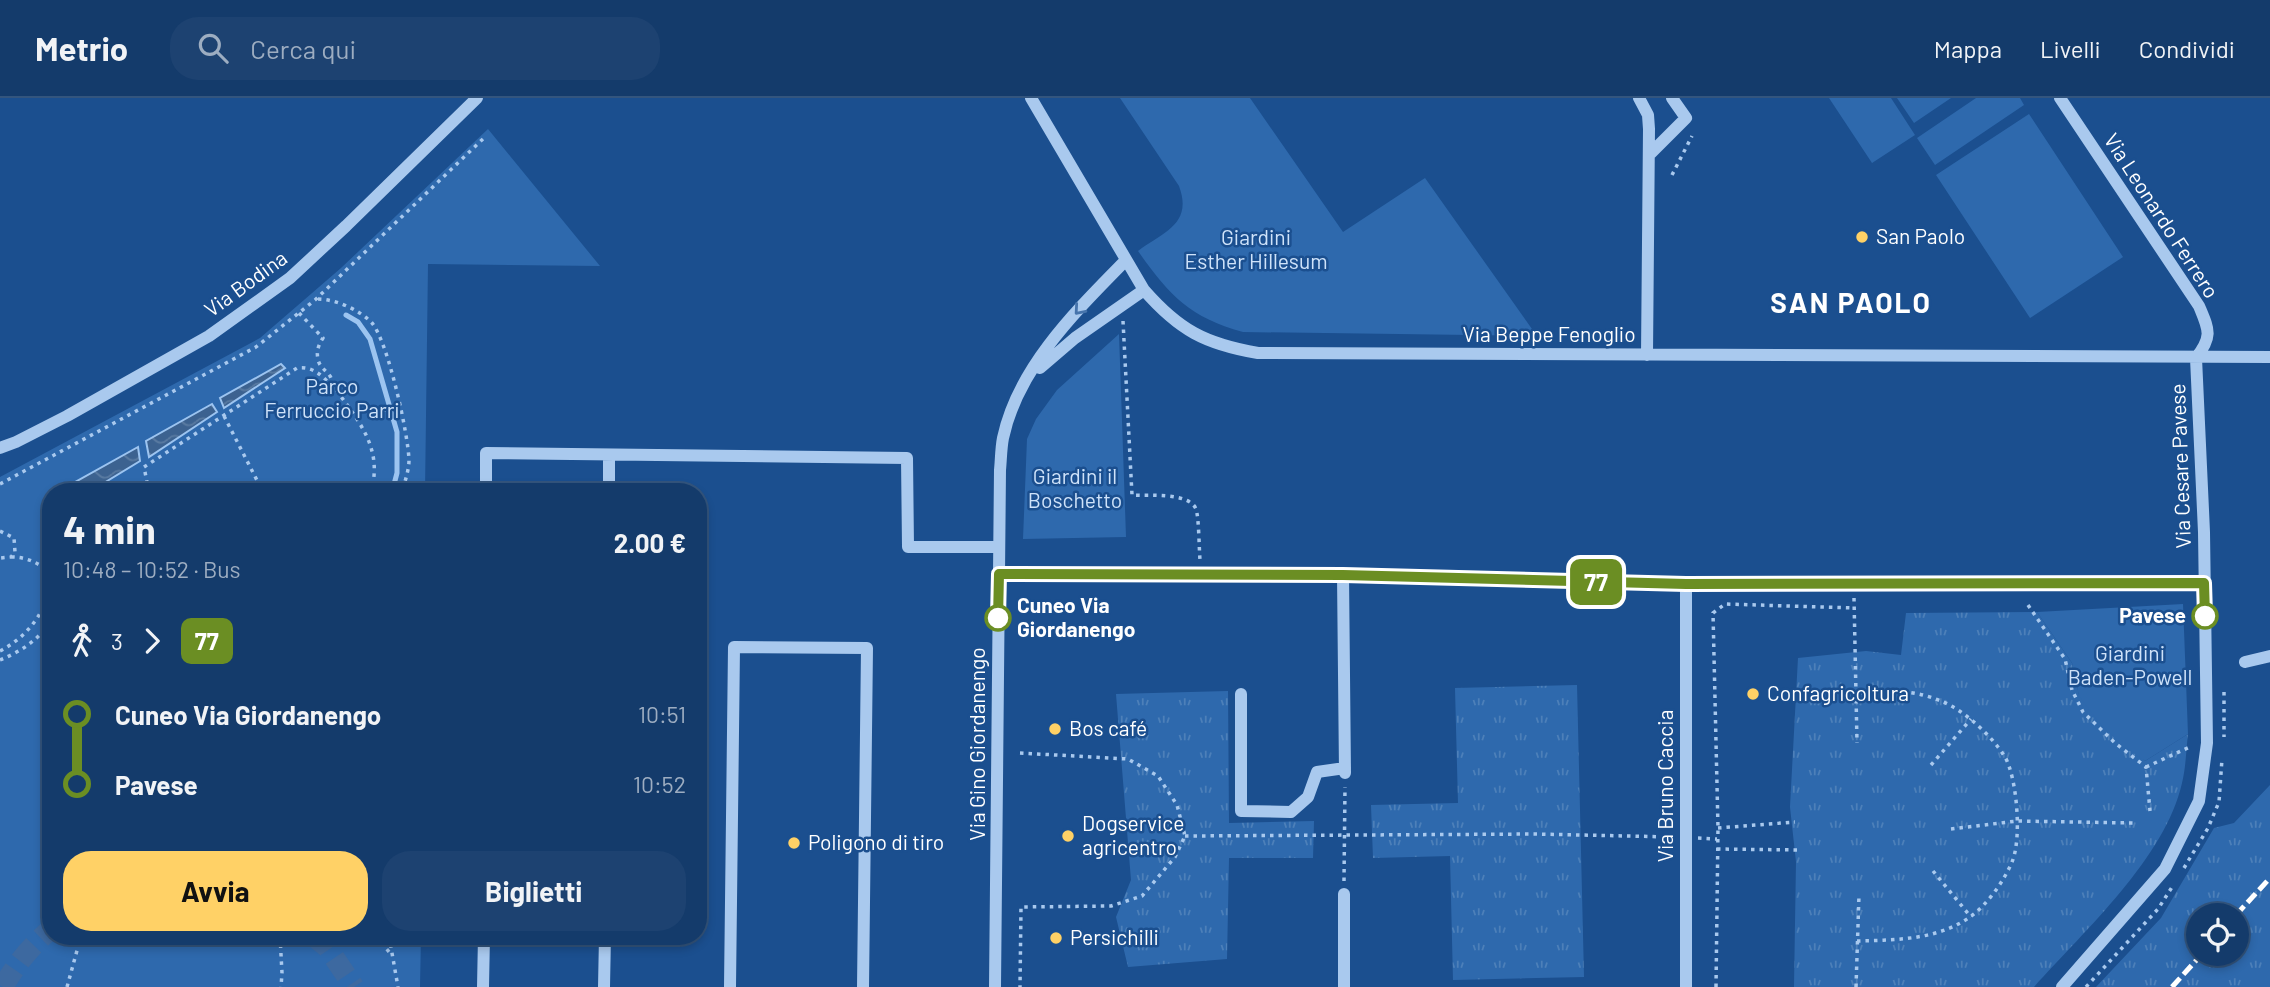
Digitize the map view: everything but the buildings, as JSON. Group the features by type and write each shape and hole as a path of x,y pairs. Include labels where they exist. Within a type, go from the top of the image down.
{"street":[{"name":"Via Bodina","path":"0,447 16,442 67,416 209,335 290,278 477,98"},
{"name":"Via Beppe Fenoglio","path":"1031,98 1144,290 1165,314 1181,327 1231,349 1258,354 2270,357"},
{"path":"1639,98 1648,116 1650,154 1647,355"},
{"path":"1650,154 1686,118 1672,98"},
{"name":"Via Leonardo Ferrero","path":"2060,98 2199,306 2207,328 2207,344 2196,358"},
{"name":"Via Gino Giordanengo","path":"995,987 1000,470 1003,438 1013,406 1027,379 1061,330 1126,260"},
{"name":"Via Gino Giordanengo","path":"1027,379 1075,338 1144,290"},
{"name":"Via Cesare Pavese","path":"2062,987 2165,869 2199,801 2207,743 2196,358"},
{"path":"486,483 486,453 907,458 908,547 999,547"},
{"path":"609,455 609,483"},
{"path":"999,574 1343,575 1686,584 2204,583"},
{"path":"1241,694 1241,811 1291,812 1308,797 1317,772 1345,771 1343,575"},
{"name":"Via Bruno Caccia","path":"1686,584 1686,987"},
{"path":"730,987 734,647 867,648 863,987"},
{"path":"2245,662 2270,656"},
{"path":"1344,894 1345,987"},
{"path":"483,987 484,945"},
{"path":"604,987 605,945"}],"path":[{"path":"0,484 256,346 315,300 486,136"},
{"path":"315,300 322,299 349,308 371,322 379,334 400,407 409,460 404,483"},
{"path":"1122,305 1132,495 1189,500 1196,509 1202,575"},
{"path":"299,313 323,338 318,346 317,358 331,377 334,388"},
{"path":"147,483 144,467 296,368 307,367 316,371 334,388 369,438 374,464 371,483"},
{"path":"384,410 400,407"},
{"path":"224,415 258,483"},
{"path":"0,531 13,538 15,552 11,557"},
{"path":"0,558 32,560 42,566"},
{"path":"1853,584 1857,743"},
{"path":"1716,987 1718,828 1713,613 1725,604 1854,608"},
{"path":"2028,605 2065,659 2072,690 2083,712 2115,743 2146,767 2150,811"},
{"path":"0,651 22,637 34,624 42,609"},
{"path":"0,660 19,651 42,630"},
{"path":"1857,693 1899,689 1942,701 1972,719 2005,757 2015,787 2017,821 2013,860 1994,892 1971,916 1934,934 1899,940 1857,941"},
{"path":"1931,765 1972,719"},
{"path":"2146,767 2192,746"},
{"path":"1020,753 1128,759 1158,776 1177,805 1185,836 1175,858 1142,896 1111,906 1021,907 1020,987"},
{"path":"1344,894 1345,771"},
{"path":"1951,829 2017,821 2133,823"},
{"path":"1718,828 1795,822"},
{"path":"1185,836 1548,834 1717,839"},
{"path":"1717,849 1801,850"},
{"path":"1933,871 1971,916"},
{"path":"1856,987 1859,895"},
{"path":"67,987 79,945"},
{"path":"280,945 281,987"},
{"path":"383,945 390,954"},
{"path":"389,945 398,987"}],"green space":[{"name":"Giardini Esther Hillesum","path":"1120,98 1250,98 1343,232 1425,178 1537,336 1243,332 1208,319 1171,292 1138,251 1174,226 1182,210 1182,199 1179,186"},
{"path":"1829,98 1891,98 1915,135 1872,163"},
{"path":"1897,98 1951,98 1914,123"},
{"path":"1976,98 2020,98 2024,105 1935,165 1917,138"},
{"path":"2029,114 2123,257 2030,318 1936,175"},
{"name":"Parco Ferruccio Parri","path":"488,129 600,266 428,264 425,483 42,483 42,945 421,945 420,987 0,987 0,477 260,338 341,268"},
{"name":"Giardini il Boschetto","path":"1119,334 1126,537 1023,539 1027,439 1036,419 1057,390"},
{"name":"Giardini Baden-Powell","path":"2183,604 2188,734 2145,761 2120,744 2079,696 2072,663 2037,612"},
{"path":"2037,612 2072,663 2079,695 2145,761 2188,734 2182,783 2173,811 2159,839 2121,892 2034,987 1794,987 1796,862 1790,807 1798,658 1866,651 1901,655 1906,613"},
{"path":"1577,685 1584,977 1453,980 1450,856 1373,858 1371,805 1458,803 1455,688"},
{"path":"1228,691 1229,823 1314,821 1313,858 1229,858 1227,959 1128,967 1116,917 1131,880 1116,694"},
{"path":"2270,785 2270,987 2096,987 2161,918 2214,828 2234,823"}],"water":[{"path":"281,364 285,368 224,408 220,398"},
{"path":"212,404 217,412 149,457 146,441"},
{"path":"138,447 140,461 104,483 74,483"}],"waterway":[{"path":"346,315 358,322 370,339 397,432 397,473 394,483"}],"tunnel":[{"path":"3,987 24,956 42,937"},
{"path":"324,945 354,987"}],"railway":[{"path":"2247,903 2270,878"},
{"path":"2172,987 2191,966"}],"bus line":[{"name":"77","path":"998,618 999,574 1343,575 1686,584 2204,583 2205,616"}],"place":[{"name":"San Paolo","path":"1862,237"},
{"name":"Pavese","path":"2205,616"},
{"name":"Cuneo Via Giordanengo","path":"998,618"},
{"name":"Confagricoltura","path":"1753,694"},
{"name":"Bos café","path":"1055,729"},
{"name":"Dogservice agricentro","path":"1068,836"},
{"name":"Poligono di tiro","path":"794,843"},
{"name":"Persichilli","path":"1056,938"}],"district":[{"name":"SAN PAOLO","path":"1851,303"}]}
